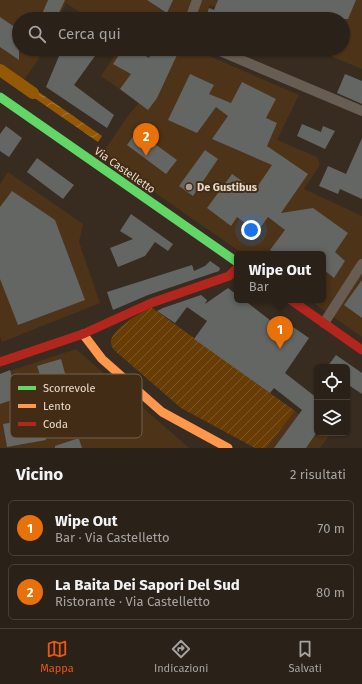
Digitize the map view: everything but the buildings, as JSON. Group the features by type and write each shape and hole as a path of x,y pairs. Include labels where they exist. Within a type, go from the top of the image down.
{"street":[{"path":"193,12 197,0"},
{"path":"232,56 362,111"},
{"name":"Via Castelletto","path":"0,97 234,260"},
{"path":"324,323 362,264"},
{"path":"0,362 83,334 151,303 229,276 234,271"},
{"path":"295,303 362,350"},
{"path":"83,334 102,359 119,374"},
{"path":"142,394 162,412 176,421 228,448"}],"shaded area":[{"path":"0,0 362,0 362,69 331,56 350,56 350,12 226,12 210,5 207,12 80,12 66,3 62,12 12,12 12,56 40,56 20,85 14,80 15,78 8,73 8,69 0,63"},
{"path":"114,56 209,56 299,95 277,140 317,157 320,165 304,189 362,216 362,337 313,303 326,303 326,251 239,251 101,155 130,113 139,103 101,76"},
{"path":"8,172 83,224 79,242 100,303 2,342 0,336 0,184"},
{"path":"151,307 295,411 266,448 255,448 181,408 114,350 111,341 113,336 122,326"},
{"path":"76,349 105,374 10,374 10,438 142,438 142,407 189,448 0,448 0,374"},
{"path":"295,411 314,425 314,436 329,436 320,448 266,448"}],"water":[{"path":"22,83 32,89 33,88 102,136 98,142 20,88"}],"waterway":[{"path":"0,70 33,93"}],"traffic: fast":[{"path":"0,97 234,260"}],"traffic: slow":[{"path":"83,334 102,359 119,374"},
{"path":"142,394 162,412 228,448"}],"traffic: jam":[{"path":"0,362 83,334 151,303 229,276 234,271"},
{"path":"295,303 362,350"}],"place":[{"name":"La Baita Dei Sapori Del Sud","path":"146,156"},
{"name":"De Gustibus","path":"189,187"},
{"name":"Wipe Out","path":"280,349"}]}
